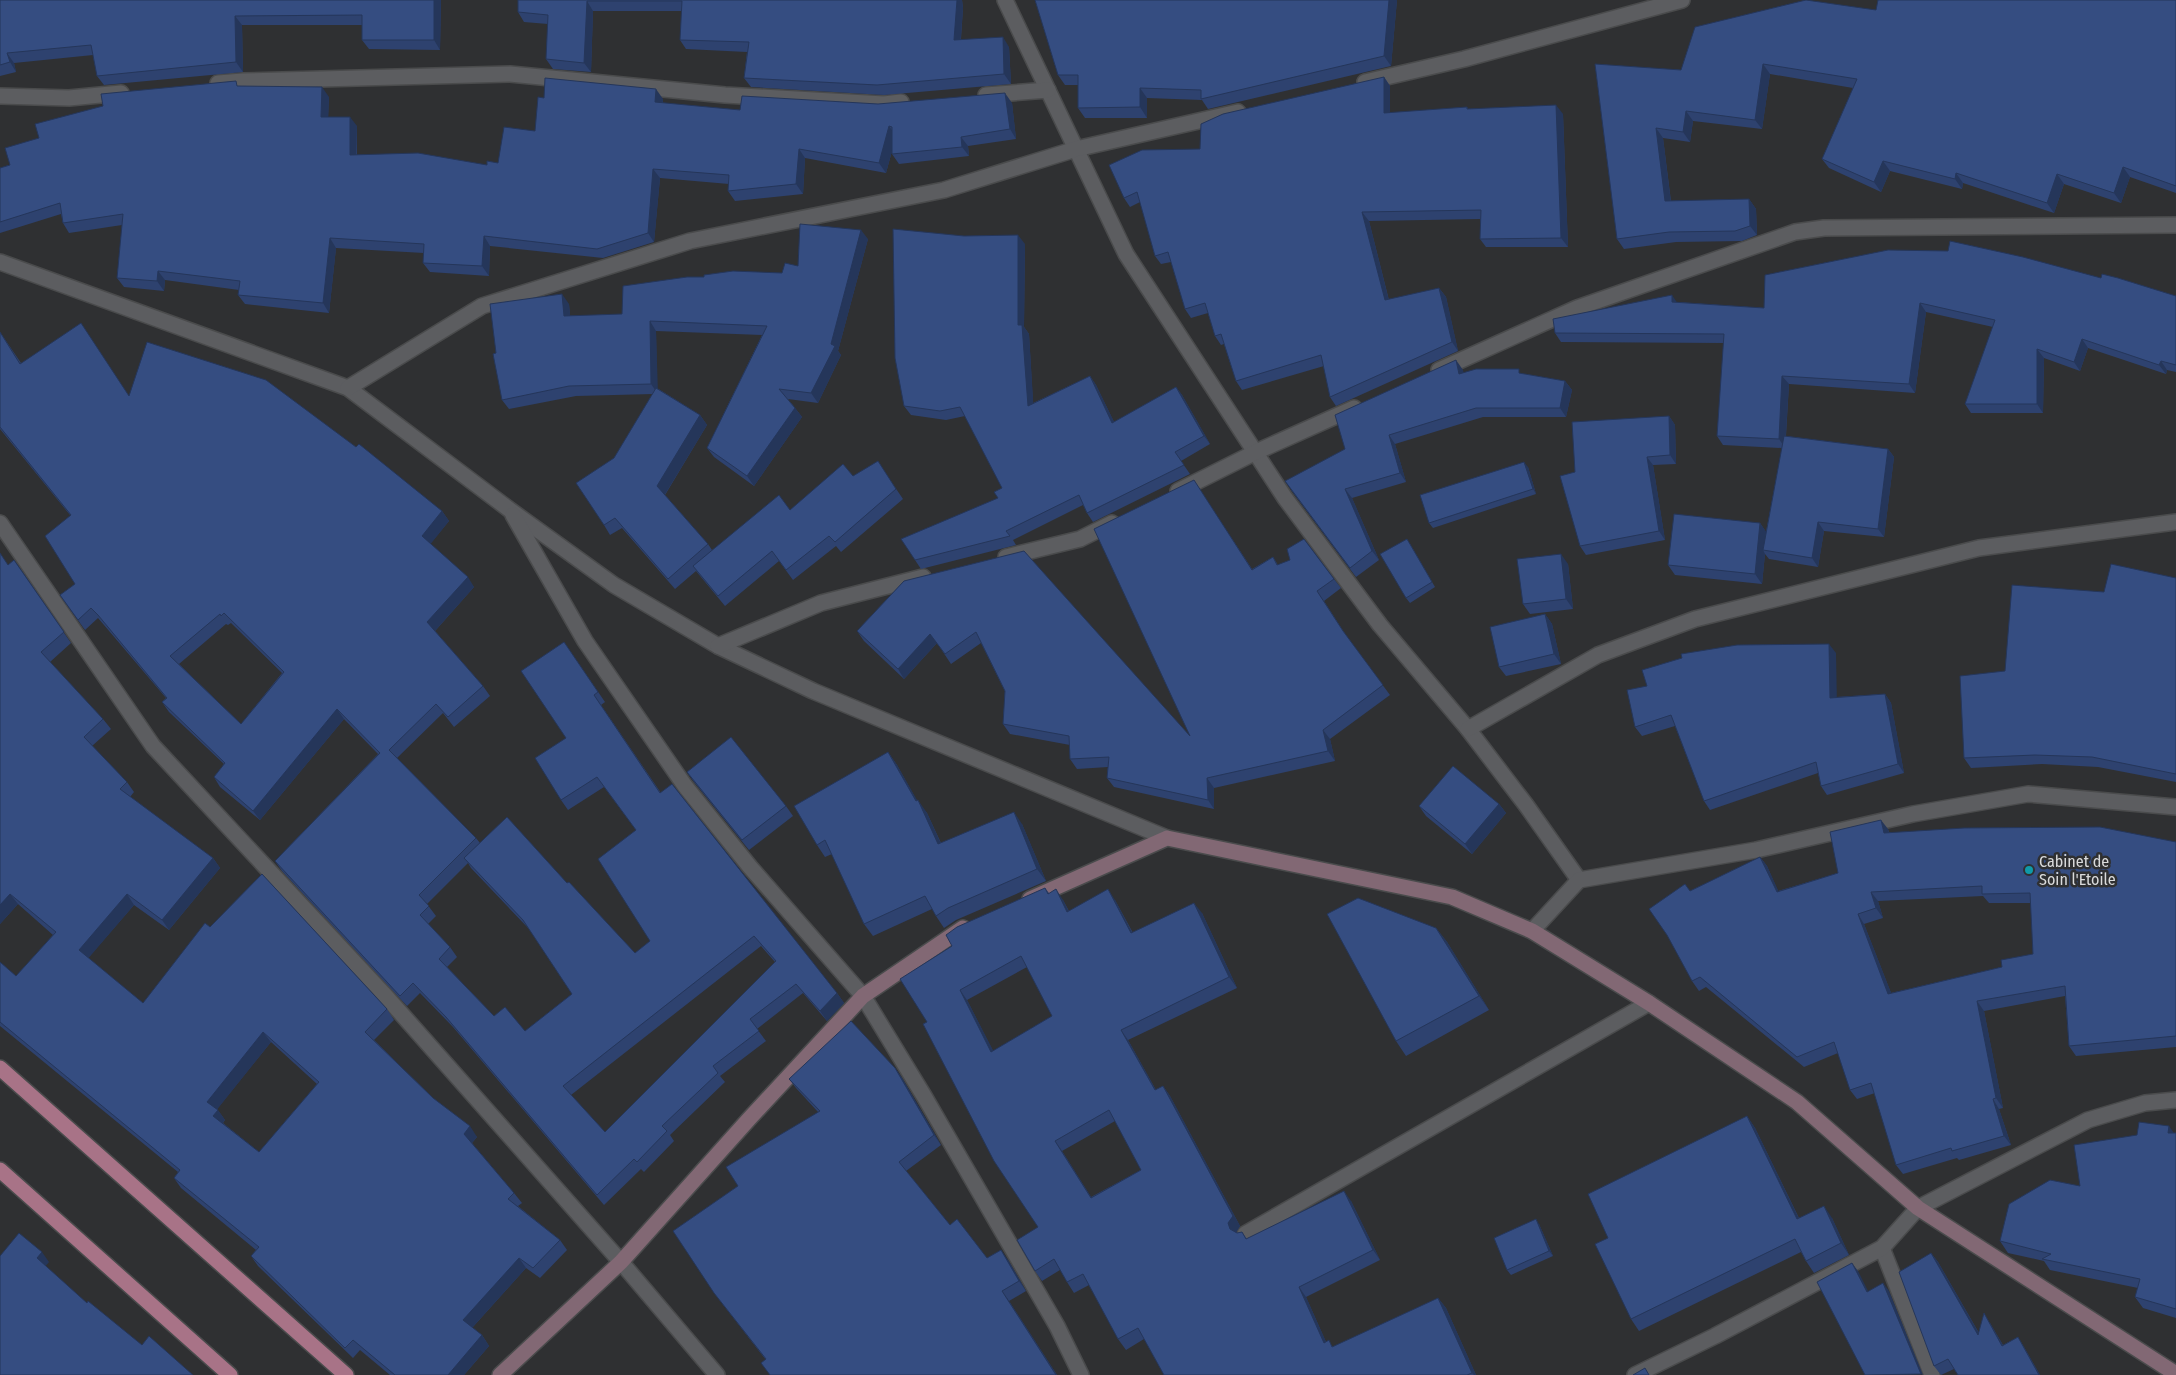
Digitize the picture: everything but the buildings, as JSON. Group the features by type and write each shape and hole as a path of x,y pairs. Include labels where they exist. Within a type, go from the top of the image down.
{"main road":[{"path":"0,1068 346,1375"},
{"path":"0,1170 230,1375"}],"street":[{"path":"1005,0 1126,254 1285,498 1380,625 1468,729 1526,805 1579,880"},
{"path":"1348,86 1464,60 1682,0"},
{"path":"204,84 243,80 510,74 725,95 884,104 913,101"},
{"path":"971,97 1048,90"},
{"path":"0,96 69,98 137,92"},
{"path":"348,388 482,306 690,241 944,190 1076,149 1251,109"},
{"path":"1424,376 1577,308 1795,232 1824,228 2176,225"},
{"path":"0,262 348,388 510,510 614,584 718,646 813,691 1167,838 1452,897 1532,930 1649,1003 1797,1102 1918,1208 2176,1374"},
{"path":"1167,496 1256,452 1371,400"},
{"path":"510,510 585,640 685,786 750,867 862,996 924,1096 1057,1326 1081,1375"},
{"path":"990,561 1080,539 1124,518"},
{"path":"1468,729 1598,656 1695,619 1979,548 2176,522"},
{"path":"0,523 153,746 383,993 622,1262 717,1375"},
{"path":"718,646 821,603 934,574"},
{"path":"1532,930 1579,880 1756,850 1913,814 2028,794 2176,807"},
{"path":"1013,906 1167,838"},
{"path":"500,1375 622,1262 748,1119 862,996 960,929 978,922"},
{"path":"1245,1234 1649,1003"},
{"path":"1634,1375 1715,1336 1882,1248 1918,1208 2088,1120 2145,1103 2176,1100"},
{"path":"1882,1248 1932,1375"}],"place":[{"name":"Cabinet de Soin l'Etoile","path":"2029,870"}]}
